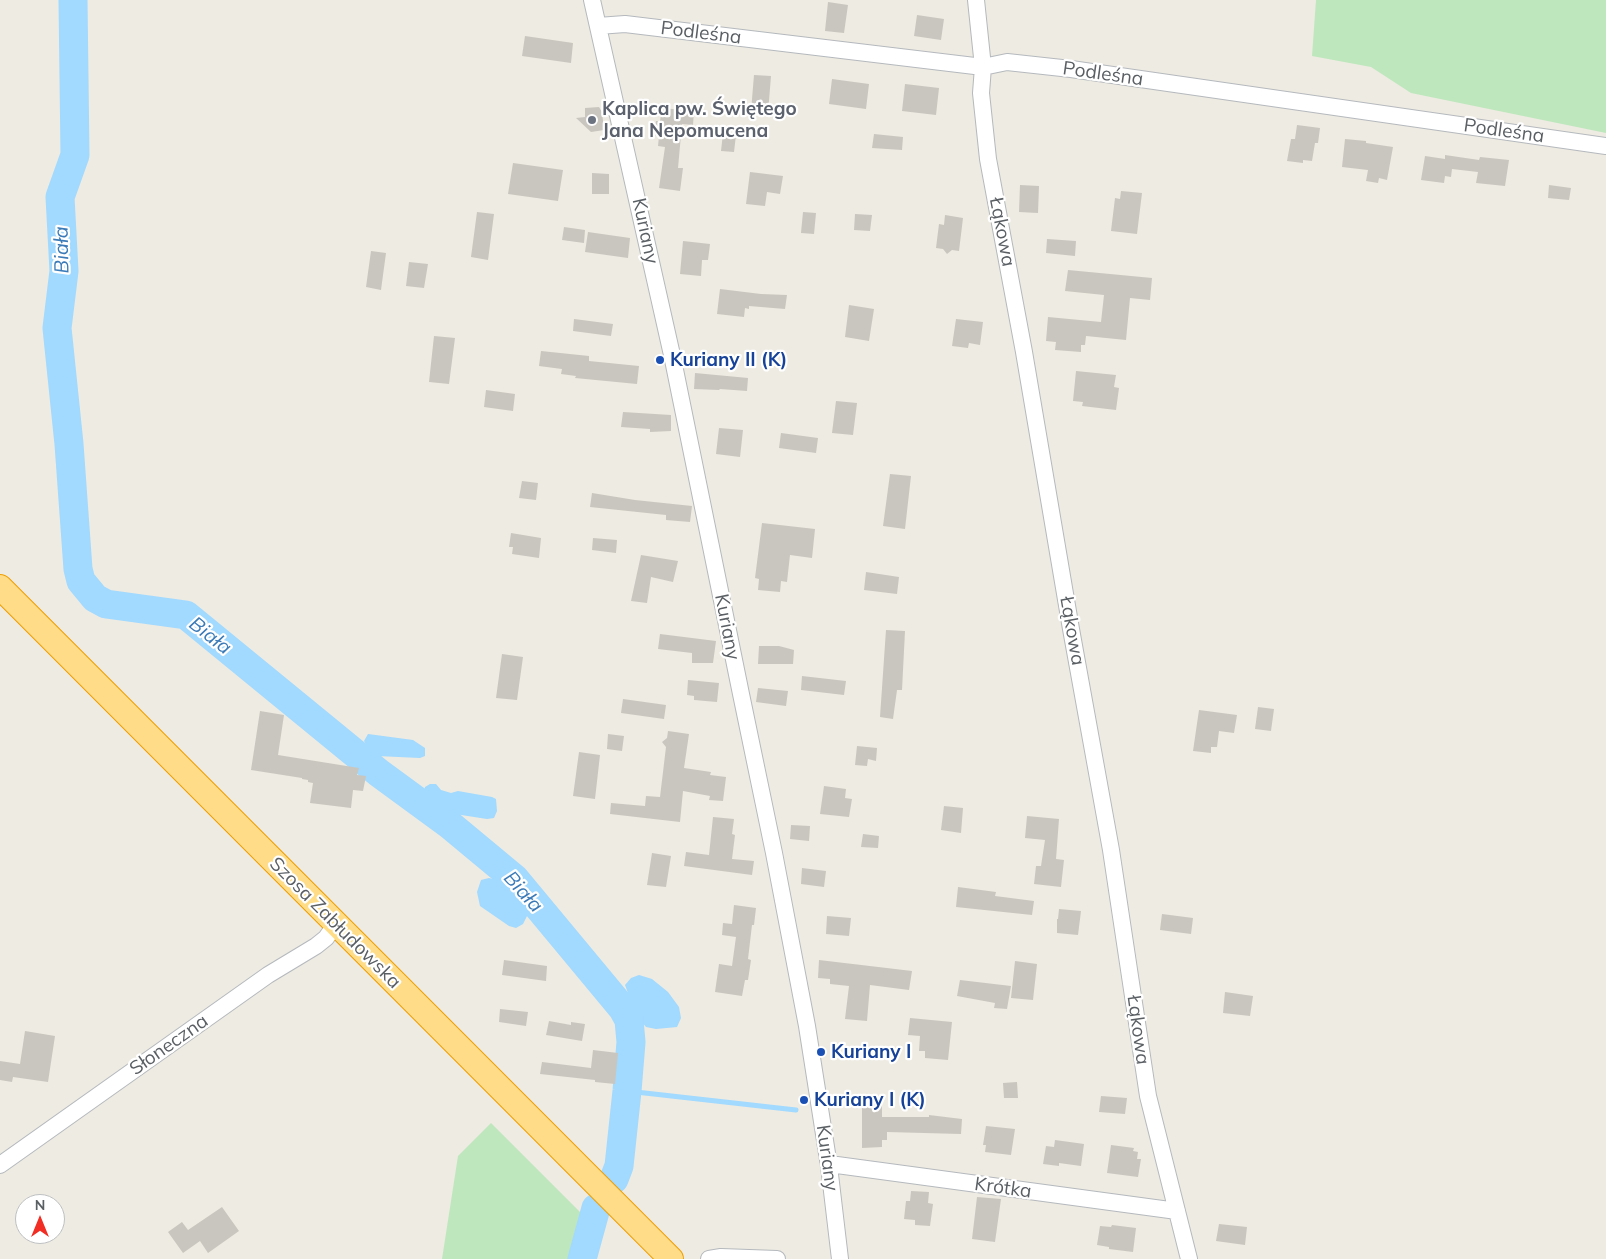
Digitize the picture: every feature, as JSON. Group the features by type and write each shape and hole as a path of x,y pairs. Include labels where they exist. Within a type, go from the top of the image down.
{"highway":[{"name":"Szosa Zabłudowska","path":"0,586 671,1259"}],"street":[{"name":"Kuriany","path":"592,0 672,355 774,853 807,1026 840,1259"},
{"name":"Łąkowa","path":"976,0 983,66 981,93 988,159 1024,352 1111,850 1148,1096 1189,1259"},
{"name":"Podleśna","path":"598,26 625,24 983,66 1006,62 1071,69 1606,146"},
{"name":"Słoneczna","path":"0,1165 268,975 316,946 326,938 336,924"},
{"name":"Krótka","path":"828,1166 837,1165 1177,1211"},
{"path":"709,1259 721,1257 777,1259"}],"green space":[{"path":"1316,0 1606,0 1606,133 1411,93 1371,67 1312,56"},
{"path":"491,1123 581,1213 573,1259 442,1259 458,1156"}],"water":[{"path":"368,734 413,740 425,748 425,756 420,758 377,756 370,752 364,741"},
{"path":"430,784 436,784 441,790 451,793 458,791 496,799 497,811 494,818 487,819 444,811 423,795 425,787"},
{"path":"489,878 502,881 528,914 523,924 516,928 509,926 480,906 477,892 481,880"},
{"path":"639,975 652,979 668,992 679,1007 681,1018 677,1027 656,1029 646,1027 636,1015 625,985 631,978"}],"building":[{"path":"828,2 848,5 844,33 825,31"},
{"path":"917,15 944,19 941,40 914,36"},
{"path":"525,36 573,43 571,63 522,56"},
{"path":"754,75 771,76 768,113 751,111"},
{"path":"832,79 869,84 866,109 829,104"},
{"path":"905,84 939,88 936,115 902,111"},
{"name":"Kaplica pw. Świętego Jana Nepomucena","path":"599,107 602,112 604,130 591,132 576,118 585,117 585,108"},
{"path":"662,108 694,111 693,125 682,124 678,168 683,168 680,191 659,188 665,147 658,146 659,136 654,135 656,121 660,121"},
{"path":"1297,125 1320,128 1318,143 1315,143 1312,161 1303,160 1303,163 1287,161 1291,139 1295,139"},
{"path":"723,133 736,135 734,152 721,151"},
{"path":"874,134 903,137 902,150 872,148"},
{"path":"1345,139 1393,147 1387,180 1379,178 1378,183 1366,181 1368,170 1342,167"},
{"path":"1445,155 1479,160 1480,157 1509,160 1505,186 1476,183 1478,172 1452,169 1451,177 1445,176 1444,183 1421,180 1425,156 1445,159"},
{"path":"513,163 563,170 558,201 508,194"},
{"path":"750,172 783,176 780,194 767,192 765,206 746,204"},
{"path":"592,173 609,174 609,194 592,194"},
{"path":"1020,185 1039,186 1038,213 1019,212"},
{"path":"1549,185 1571,188 1569,200 1548,198"},
{"path":"1121,191 1142,193 1137,234 1111,231 1115,198 1120,199"},
{"path":"477,212 494,214 488,260 471,257"},
{"path":"803,212 816,213 814,234 801,233"},
{"path":"855,214 872,215 870,231 854,230"},
{"path":"945,215 963,218 959,251 952,250 947,254 943,249 936,248 939,224 944,225"},
{"path":"564,227 585,230 584,243 562,240"},
{"path":"588,232 630,238 628,258 585,252"},
{"path":"1047,239 1076,241 1075,256 1046,253"},
{"path":"683,241 710,244 708,260 702,260 701,276 680,274"},
{"path":"371,251 386,253 381,290 366,287"},
{"path":"409,262 428,264 424,288 406,286"},
{"path":"1068,270 1152,278 1150,300 1130,298 1126,340 1086,336 1085,345 1081,345 1081,352 1055,350 1056,342 1046,341 1048,317 1101,322 1104,295 1065,291"},
{"path":"720,289 787,295 785,309 749,306 749,309 745,308 744,317 717,314"},
{"path":"849,305 874,309 869,341 845,337"},
{"path":"574,319 613,324 611,336 573,331"},
{"path":"956,319 983,322 980,345 969,343 968,348 952,346"},
{"path":"434,336 455,338 449,384 429,382"},
{"path":"541,351 589,356 589,361 639,366 637,384 575,378 576,376 561,374 562,369 539,366"},
{"path":"1076,371 1116,375 1114,387 1119,388 1116,410 1082,406 1083,402 1073,401"},
{"path":"695,373 748,378 747,391 694,389"},
{"path":"486,390 515,394 513,411 484,407"},
{"path":"836,401 857,403 853,435 832,433"},
{"path":"623,412 671,415 671,431 650,432 650,429 621,427"},
{"path":"719,428 743,430 740,457 716,454"},
{"path":"781,433 818,438 816,453 779,448"},
{"path":"890,474 911,476 905,529 883,526"},
{"path":"522,481 538,483 536,500 519,498"},
{"path":"592,493 692,506 690,522 666,520 666,515 590,507"},
{"path":"762,523 815,529 812,558 790,555 787,582 781,581 780,592 758,590 759,579 755,578"},
{"path":"511,533 541,538 539,558 512,554 513,547 509,547"},
{"path":"593,538 617,540 616,553 592,550"},
{"path":"641,555 678,561 673,582 651,577 647,603 631,601"},
{"path":"866,572 899,577 897,594 864,590"},
{"path":"886,630 905,631 902,690 897,690 893,719 880,717"},
{"path":"660,634 716,641 713,663 692,663 692,653 658,649"},
{"path":"759,646 779,646 794,650 793,664 758,664"},
{"path":"502,654 523,657 517,700 496,698"},
{"path":"802,676 846,681 844,695 801,690"},
{"path":"688,680 719,683 717,702 694,700 694,696 687,695"},
{"path":"758,688 788,691 786,706 756,702"},
{"path":"623,699 666,705 664,719 621,713"},
{"path":"1258,707 1274,709 1271,731 1255,729"},
{"path":"1199,710 1237,715 1234,733 1219,731 1217,747 1211,747 1211,753 1193,751"},
{"path":"260,711 284,715 278,755 359,768 357,775 366,776 363,791 353,790 351,808 310,803 313,783 308,782 308,780 251,770"},
{"path":"668,731 689,734 684,768 711,772 710,775 726,777 723,801 709,800 710,796 683,791 680,822 610,814 611,803 645,806 646,796 660,797 666,747 662,742 667,738"},
{"path":"608,734 624,736 622,751 607,749"},
{"path":"857,746 877,748 876,761 868,759 867,766 855,765"},
{"path":"579,752 600,755 595,799 573,796"},
{"path":"824,786 846,789 845,798 852,799 849,817 820,814"},
{"path":"944,806 963,808 961,833 941,830"},
{"path":"1027,816 1059,819 1056,859 1064,860 1061,887 1034,884 1036,866 1041,866 1045,840 1025,838"},
{"path":"713,817 734,819 732,834 735,835 732,859 754,861 752,875 684,866 686,852 709,855"},
{"path":"791,825 810,826 809,841 790,839"},
{"path":"863,834 879,836 878,848 861,847"},
{"path":"652,853 671,856 666,887 647,885"},
{"path":"802,868 826,871 824,887 801,884"},
{"path":"958,887 996,892 995,896 1034,901 1032,915 956,907"},
{"path":"734,905 756,908 748,959 751,960 748,980 745,980 742,996 715,992 719,964 732,966 736,937 722,935 723,923 732,924"},
{"path":"1059,909 1081,911 1078,935 1057,933"},
{"path":"1162,914 1193,918 1191,934 1160,930"},
{"path":"827,916 851,918 849,936 826,934"},
{"path":"504,960 547,966 546,981 502,975"},
{"path":"819,960 912,971 909,990 870,985 867,1021 845,1019 849,986 830,984 830,979 818,978"},
{"path":"1015,961 1037,964 1033,1000 1011,998"},
{"path":"960,980 1011,986 1007,1009 994,1008 995,1003 957,996"},
{"path":"1225,992 1253,996 1250,1016 1223,1013"},
{"path":"500,1009 528,1012 526,1026 499,1022"},
{"path":"910,1018 952,1022 948,1060 925,1058 925,1051 919,1051 920,1036 908,1035"},
{"path":"549,1021 571,1025 571,1022 585,1024 582,1041 546,1035"},
{"path":"25,1031 55,1036 48,1082 13,1077 12,1082 0,1080 0,1061 20,1064"},
{"path":"593,1050 618,1053 615,1084 540,1074 542,1062 591,1068"},
{"path":"1017,1082 1018,1098 1004,1098 1003,1083"},
{"path":"1101,1096 1127,1098 1125,1114 1099,1112"},
{"path":"862,1097 882,1097 882,1117 929,1117 929,1115 962,1119 961,1134 887,1132 887,1140 882,1140 882,1147 862,1148"},
{"path":"986,1126 1015,1129 1011,1155 985,1152 986,1145 983,1145"},
{"path":"1055,1140 1084,1144 1081,1166 1059,1163 1059,1166 1043,1164 1046,1146 1054,1147"},
{"path":"1111,1145 1134,1148 1133,1151 1138,1152 1137,1159 1141,1159 1138,1177 1107,1173"},
{"path":"911,1191 929,1192 928,1203 933,1204 930,1226 915,1225 915,1220 904,1219 906,1201 910,1201"},
{"path":"977,1197 1001,1199 995,1242 972,1239"},
{"path":"222,1207 239,1231 208,1253 200,1241 183,1253 168,1232 182,1222 188,1230"},
{"path":"1219,1224 1247,1227 1245,1245 1216,1241"},
{"path":"1112,1225 1136,1228 1133,1252 1109,1249 1109,1247 1097,1245 1100,1226 1111,1227"}],"waterway":[{"name":"Biała","path":"73,0 75,155 60,197 64,271 57,328 69,444 78,569 81,581 95,598 106,604 186,615 379,773 450,825 515,879 623,1009 629,1020 631,1042 627,1091 619,1166 614,1179"},
{"path":"627,1091 796,1110"},
{"name":"Biała","path":"582,1259 596,1208"}],"place":[{"name":"Kaplica pw. Świętego Jana Nepomucena","path":"592,120"},
{"name":"Kuriany II (K)","path":"660,360"},
{"name":"Kuriany I","path":"821,1052"},
{"name":"Kuriany I (K)","path":"804,1100"}]}
